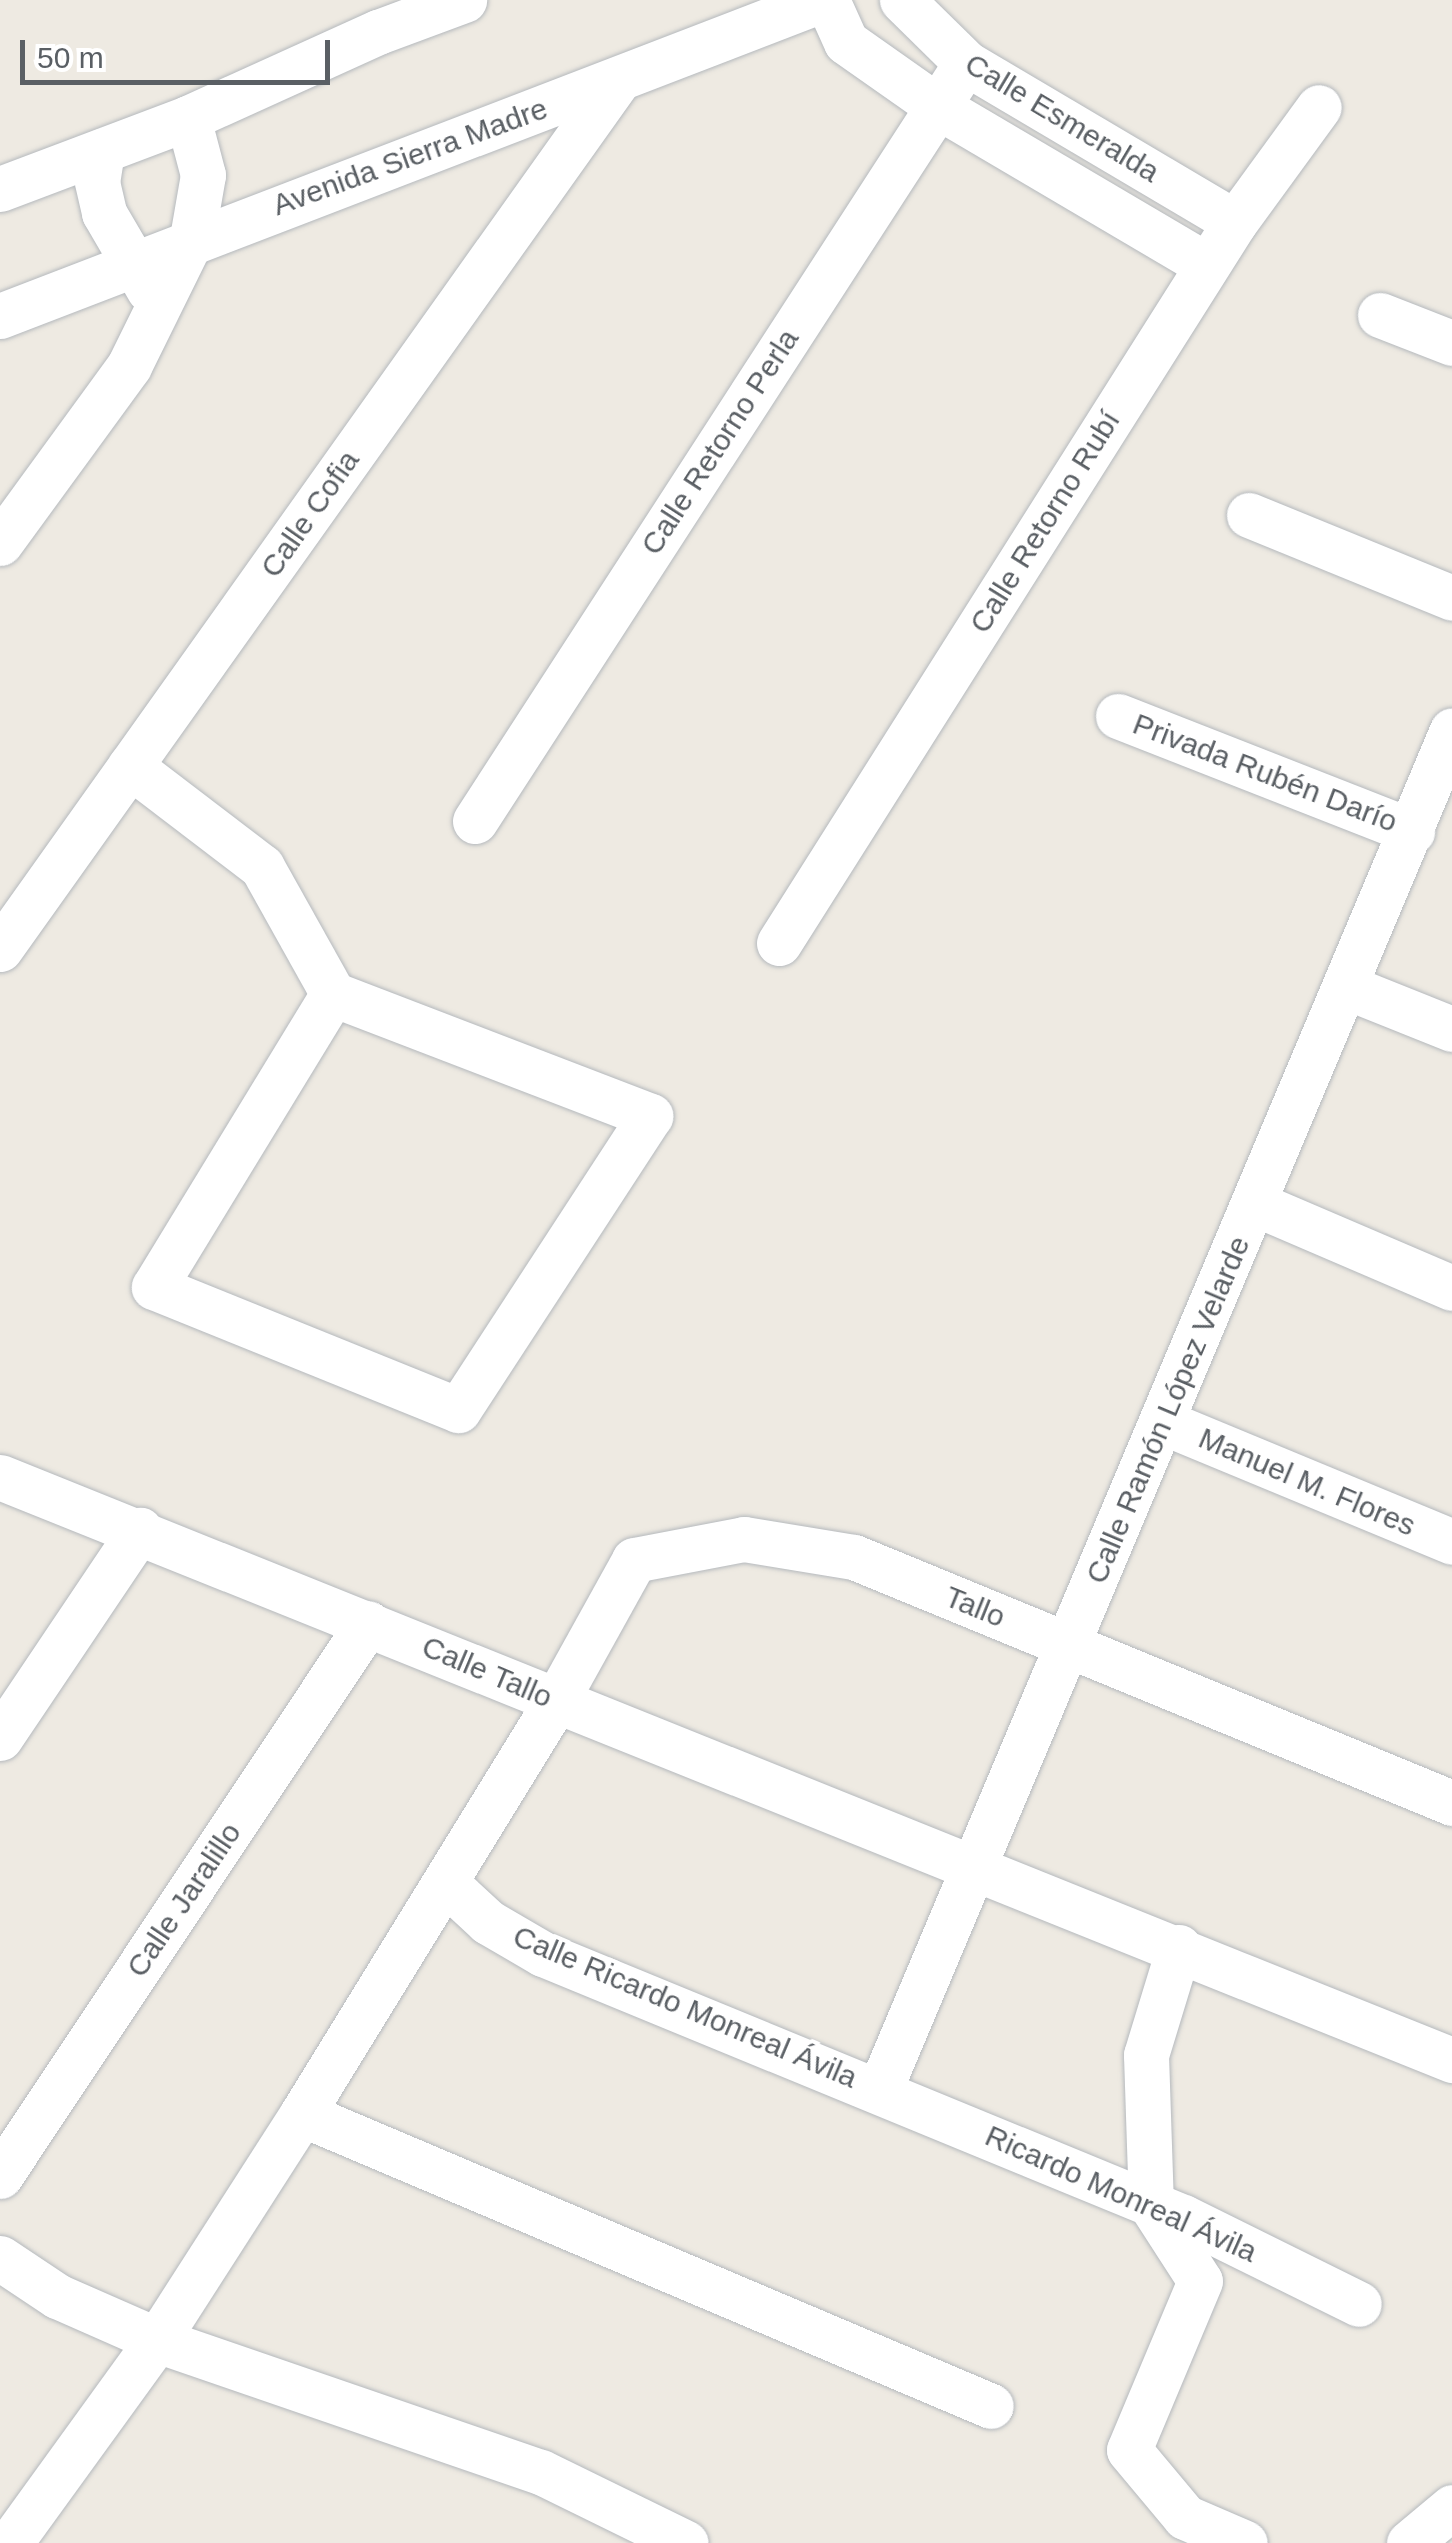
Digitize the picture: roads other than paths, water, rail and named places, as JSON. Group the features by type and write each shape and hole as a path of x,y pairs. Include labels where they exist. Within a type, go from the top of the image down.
{"street":[{"path":"0,189 188,118 372,16 464,0"},
{"path":"825,0 846,42 937,106 1207,265"},
{"name":"Avenida Sierra Madre","path":"0,316 146,286 192,238 825,0"},
{"name":"Calle Esmeralda","path":"902,0 966,63 1234,222"},
{"name":"Calle Retorno Perla","path":"475,821 966,63"},
{"name":"Calle Cofia","path":"0,949 619,80"},
{"name":"Calle Retorno Rubí","path":"779,943 1234,222 1319,107"},
{"path":"188,118 203,174 192,238"},
{"path":"0,543 129,366 146,286 104,213 97,182 102,150"},
{"path":"1380,315 1452,343"},
{"path":"1250,515 1452,598"},
{"name":"Privada Rubén Darío","path":"1118,716 1412,831"},
{"name":"Calle Ramón López Velarde","path":"880,2089 1412,831 1447,758"},
{"path":"130,766 262,866 334,994 650,1116 458,1410 154,1287 334,994"},
{"path":"1347,987 1452,1030"},
{"path":"1256,1204 1452,1288"},
{"name":"Manuel M. Flores","path":"1163,1422 1452,1542"},
{"name":"Calle Tallo","path":"0,1477 974,1867"},
{"path":"0,1738 140,1530"},
{"name":"Tallo","path":"556,1701 634,1560 744,1539 854,1557 1452,1803"},
{"name":"Calle Jaralillo","path":"0,2176 368,1623"},
{"path":"10,2543 158,2340 556,1701"},
{"path":"974,1867 1180,1946 1452,2060"},
{"name":"Calle Ricardo Monreal Ávila","path":"446,1883 488,1922 543,1954 880,2089"},
{"path":"1180,1946 1146,2055 1151,2205 1200,2281 1129,2450 1185,2517 1245,2543"},
{"name":"Ricardo Monreal Ávila","path":"880,2089 1151,2205 1359,2304"},
{"path":"302,2114 991,2406"},
{"path":"0,2258 57,2296 158,2340 541,2472 686,2543"},
{"path":"1409,2543 1452,2507"}]}
